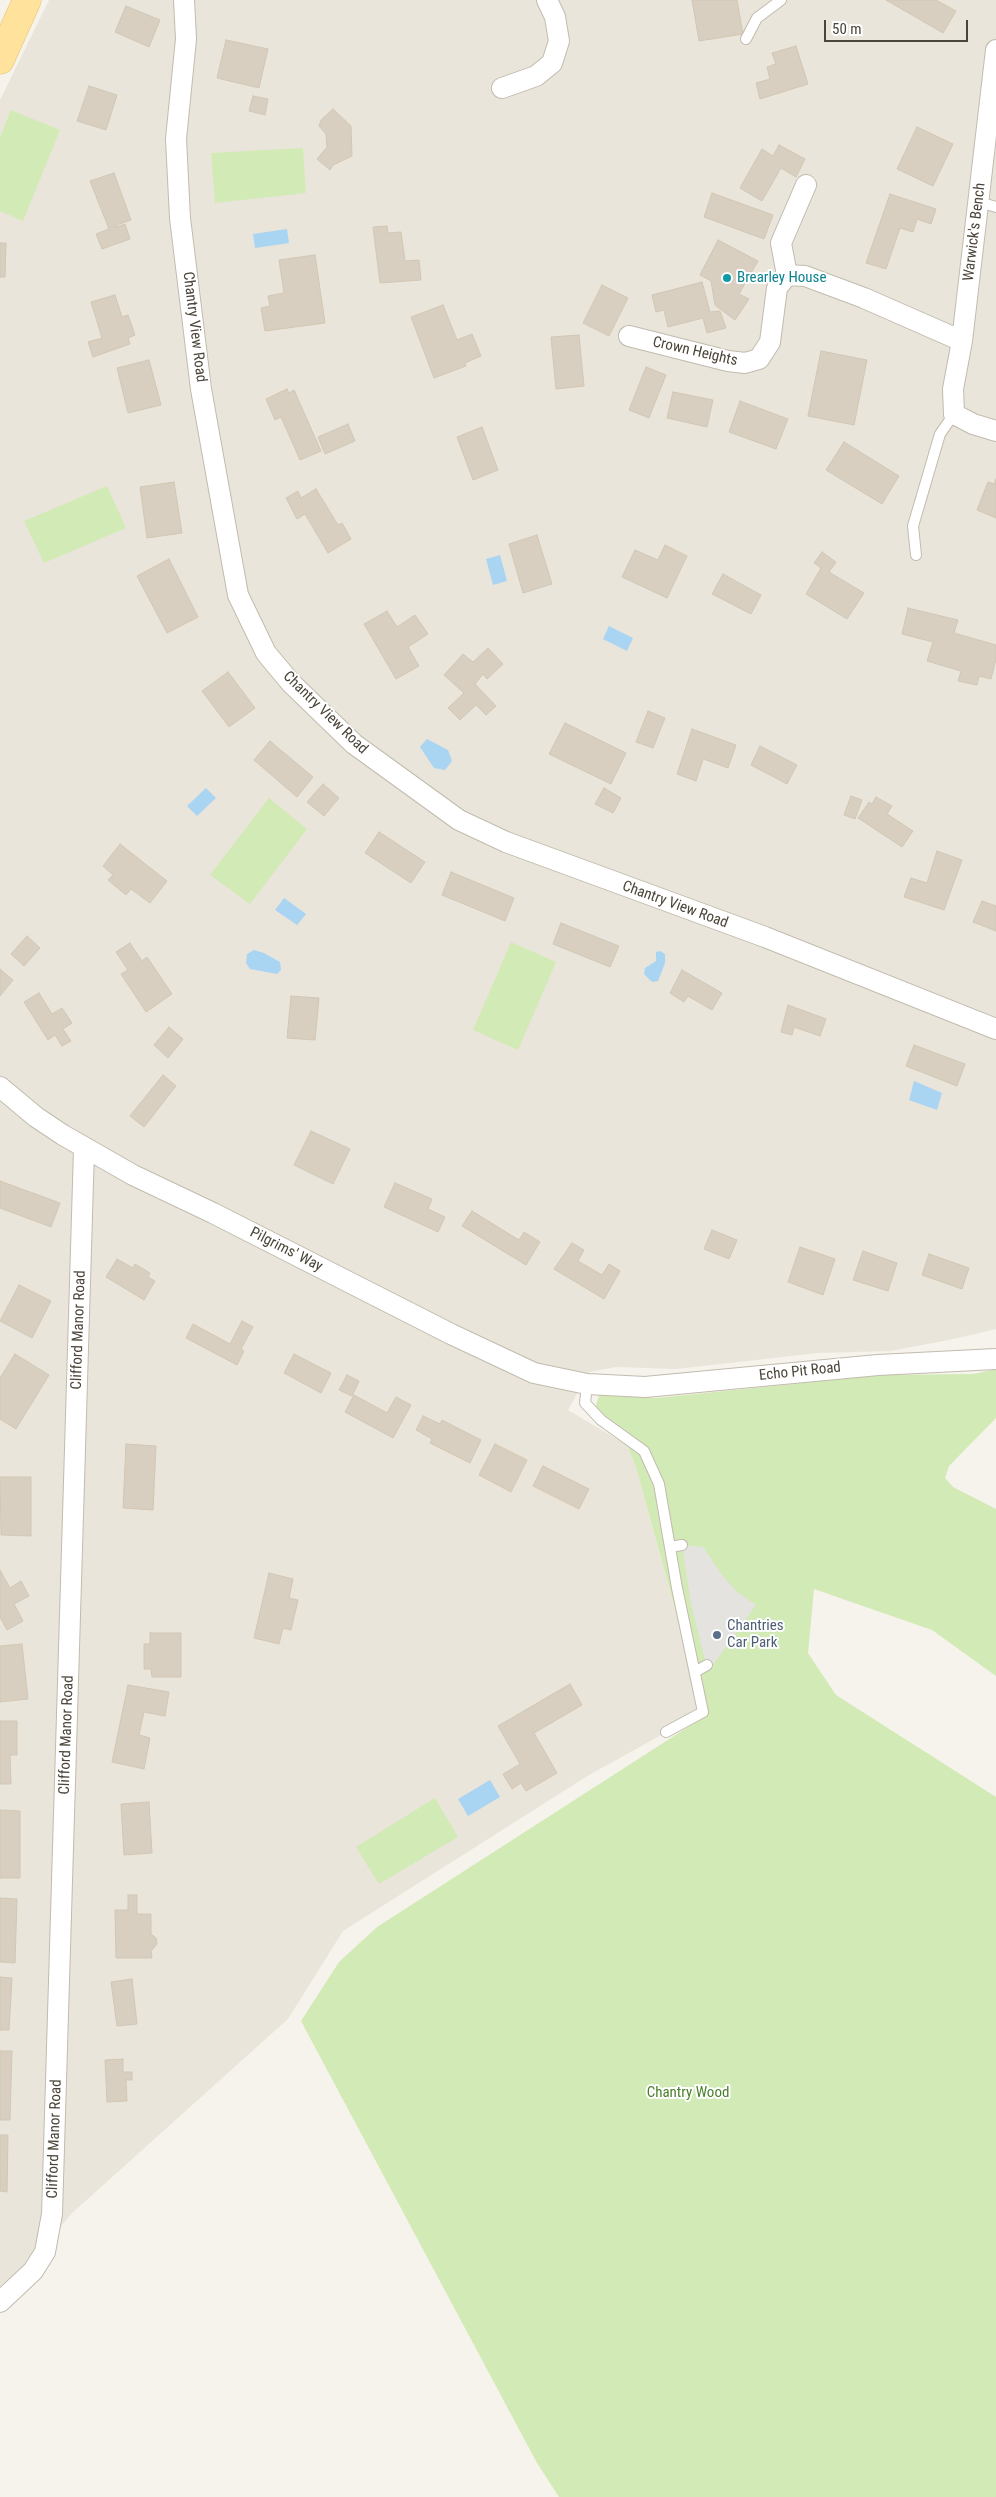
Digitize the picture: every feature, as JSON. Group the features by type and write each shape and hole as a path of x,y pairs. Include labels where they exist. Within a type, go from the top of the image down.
{"main road":[{"path":"0,60 27,0"}],"street":[{"name":"Chantry View Road","path":"184,0 186,39 176,139 180,218 201,389 238,595 266,653 291,683 354,744 459,820 506,842 766,937 996,1028"},
{"path":"502,88 536,76 552,63 559,41 555,17 547,0"},
{"name":"Warwick's Bench","path":"954,414 953,389 988,205 996,50"},
{"path":"806,185 781,243 787,275 805,276 814,279 864,298 962,341"},
{"name":"Crown Heights","path":"629,336 728,361 745,363 759,359 770,342 777,288 787,275"},
{"path":"954,414 973,424 996,431"},
{"name":"Pilgrims' Way","path":"0,1087 36,1117 84,1149 451,1334 534,1373 596,1385"},
{"name":"Clifford Manor Road","path":"0,2302 33,2271 45,2252 52,2214 84,1149"},
{"name":"Echo Pit Road","path":"596,1385 645,1388 878,1365 996,1359"}],"lane":[{"path":"746,39 757,18 781,0"},
{"path":"916,555 913,526 940,434 954,414"},
{"path":"596,1385 585,1402 601,1420 644,1451 659,1484 703,1712 666,1732"},
{"path":"670,1547 682,1545"},
{"path":"695,1672 706,1665"}],"shaded area":[{"path":"49,0 996,0 996,1329 890,1351 818,1353 676,1369 615,1367 589,1372 568,1410 627,1445 636,1467 703,1712 589,1775 343,1931 288,2019 71,2214 30,2264 0,2288 0,100"},
{"name":"Chantries Car Park","path":"682,1545 703,1547 722,1575 737,1592 756,1605 708,1672 691,1604"}],"green space":[{"path":"11,110 60,130 23,221 0,211 0,137"},
{"path":"303,148 306,193 215,203 211,153"},
{"path":"107,486 126,528 44,563 24,521"},
{"path":"269,798 307,829 250,904 210,875"},
{"path":"511,942 556,962 518,1050 473,1030"},
{"name":"Chantry Wood","path":"996,1369 996,1418 949,1466 945,1478 953,1487 996,1509 996,1676 932,1630 814,1589 808,1653 836,1695 996,1797 996,2497 559,2497 537,2463 301,2021 339,1962 377,1927 702,1718 703,1711 636,1467 627,1445 595,1409 599,1395 656,1398 882,1375 974,1374"},
{"path":"435,1798 458,1837 379,1884 356,1847"}],"water":[{"path":"287,229 289,243 255,248 253,234"},
{"path":"500,555 507,581 493,585 486,559"},
{"path":"609,626 633,638 627,651 603,639"},
{"path":"427,739 448,750 452,761 445,770 434,768 420,747"},
{"path":"206,788 216,798 197,816 187,806"},
{"path":"284,898 306,914 297,925 275,910"},
{"path":"254,950 280,962 281,970 277,974 250,969 246,963 247,954"},
{"path":"660,951 665,954 665,963 658,981 652,982 644,974 645,968 656,961 656,952"},
{"path":"914,1081 942,1093 937,1110 909,1100"},
{"path":"490,1780 500,1797 468,1816 458,1799"}],"building":[{"path":"692,0 737,0 743,34 699,41"},
{"path":"886,0 936,0 956,11 943,33"},
{"path":"126,6 160,20 149,47 115,32"},
{"path":"226,40 268,49 259,88 217,78"},
{"path":"796,46 808,84 760,99 756,83 770,79 767,67 776,64 772,53"},
{"path":"89,86 117,95 106,130 77,121"},
{"path":"253,96 268,99 265,115 249,111"},
{"path":"333,109 351,126 352,156 333,165 330,170 317,159 327,147 326,134 319,126 321,120"},
{"path":"917,127 953,144 933,186 897,169"},
{"path":"779,145 805,159 796,177 781,168 762,201 740,188 762,149 773,156"},
{"path":"114,173 131,220 116,225 116,227 125,224 130,239 102,249 96,234 109,229 90,181"},
{"path":"712,193 773,215 764,239 704,217"},
{"path":"890,194 936,209 931,224 917,219 913,232 900,228 886,269 866,263"},
{"path":"387,226 388,233 401,232 405,261 419,260 421,280 380,283 373,227"},
{"name":"Brearley House","path":"718,240 758,261 739,294 749,299 735,320 715,305 711,281 700,275"},
{"path":"0,243 6,243 5,277 0,277"},
{"path":"315,255 325,323 265,331 261,308 270,306 268,296 284,293 279,260"},
{"path":"702,282 710,312 720,311 726,328 707,333 703,318 668,327 664,310 656,312 652,295"},
{"path":"602,285 628,298 609,336 583,323"},
{"path":"115,295 122,317 128,315 135,335 128,338 130,344 93,357 88,342 102,338 91,302"},
{"path":"443,305 457,340 472,334 481,356 465,363 466,366 434,378 411,317"},
{"path":"579,335 584,386 556,389 551,337"},
{"path":"821,351 867,360 854,425 808,416"},
{"path":"149,360 161,405 128,413 117,368"},
{"path":"646,367 666,375 649,418 629,410"},
{"path":"287,389 289,393 294,390 321,451 300,460 281,417 275,420 266,399"},
{"path":"673,392 713,400 707,427 667,418"},
{"path":"740,401 788,419 776,449 729,432"},
{"path":"348,424 355,441 325,454 318,437"},
{"path":"482,427 498,470 473,480 457,437"},
{"path":"844,442 899,476 882,504 826,470"},
{"path":"996,479 996,518 977,510 988,482 994,484"},
{"path":"174,482 182,533 147,538 140,487"},
{"path":"316,489 338,525 342,523 351,539 328,553 305,514 297,519 286,498 298,491 301,498"},
{"path":"537,535 552,584 523,593 509,544"},
{"path":"665,545 687,556 667,598 622,577 635,550 658,560"},
{"path":"822,552 836,562 829,572 864,593 847,619 806,594 821,568 814,563"},
{"path":"169,559 198,617 167,633 137,576"},
{"path":"723,574 761,595 751,614 712,594"},
{"path":"908,608 958,620 954,633 996,645 996,659 991,679 979,676 977,685 958,681 961,671 927,661 933,642 902,634"},
{"path":"387,611 397,627 415,615 428,634 408,647 419,666 396,679 364,624"},
{"path":"488,648 503,664 487,679 483,674 475,684 496,706 486,715 476,705 460,720 448,708 464,693 444,675 463,654 473,662"},
{"path":"228,672 255,708 229,727 202,691"},
{"path":"648,711 665,718 653,748 636,742"},
{"path":"565,723 626,753 611,784 549,754"},
{"path":"692,729 736,745 728,768 703,759 696,781 677,774"},
{"path":"270,741 313,777 297,797 254,760"},
{"path":"760,746 797,765 787,784 751,765"},
{"path":"323,784 339,798 324,816 307,802"},
{"path":"604,788 621,798 613,813 595,804"},
{"path":"851,796 862,800 855,819 844,815"},
{"path":"876,797 892,806 887,814 913,831 902,847 858,818 869,802 872,804"},
{"path":"379,832 425,862 411,883 365,853"},
{"path":"120,844 167,881 150,903 131,889 126,895 108,880 113,875 103,866"},
{"path":"937,851 962,860 944,910 904,897 911,878 927,883"},
{"path":"451,872 514,898 505,921 442,895"},
{"path":"982,901 996,906 996,931 973,922"},
{"path":"561,923 619,946 610,967 553,944"},
{"path":"27,936 40,948 24,966 11,954"},
{"path":"130,943 142,961 147,957 172,994 146,1012 121,974 128,970 116,952"},
{"path":"0,969 13,980 0,996"},
{"path":"682,970 722,993 712,1010 688,996 684,1002 670,993"},
{"path":"39,993 52,1014 62,1008 72,1023 63,1029 71,1041 62,1046 55,1035 48,1040 24,1002"},
{"path":"291,996 319,998 315,1040 287,1038"},
{"path":"788,1005 826,1019 820,1036 794,1027 792,1035 781,1032"},
{"path":"169,1027 183,1039 168,1058 154,1045"},
{"path":"914,1045 965,1064 957,1086 906,1066"},
{"path":"163,1075 176,1086 144,1127 130,1116"},
{"path":"311,1131 350,1149 333,1184 294,1165"},
{"path":"0,1181 60,1203 51,1227 0,1208"},
{"path":"395,1183 432,1199 428,1209 445,1217 438,1232 384,1207"},
{"path":"472,1211 519,1240 524,1232 540,1242 526,1265 462,1226"},
{"path":"712,1230 737,1240 729,1259 704,1249"},
{"path":"572,1243 584,1250 578,1261 602,1275 609,1264 620,1271 604,1299 554,1269"},
{"path":"800,1247 835,1259 823,1295 788,1282"},
{"path":"863,1251 897,1263 888,1291 853,1280"},
{"path":"929,1254 969,1268 962,1289 922,1275"},
{"path":"117,1259 133,1268 135,1264 150,1273 148,1277 155,1281 144,1300 106,1277"},
{"path":"19,1285 51,1301 32,1338 0,1321"},
{"path":"242,1321 253,1327 241,1349 244,1351 237,1365 186,1338 193,1324 230,1344"},
{"path":"15,1354 49,1375 16,1429 0,1419 0,1378"},
{"path":"294,1354 331,1373 321,1393 284,1373"},
{"path":"347,1375 359,1381 352,1396 339,1390"},
{"path":"354,1395 387,1413 396,1397 411,1405 393,1438 345,1412"},
{"path":"423,1416 440,1424 442,1420 481,1440 470,1463 430,1443 432,1439 416,1430"},
{"path":"126,1444 156,1446 153,1510 123,1508"},
{"path":"495,1444 527,1460 511,1492 479,1475"},
{"path":"543,1466 589,1489 579,1509 533,1486"},
{"path":"0,1477 31,1477 31,1536 1,1535"},
{"path":"0,1570 10,1588 21,1581 29,1596 14,1604 23,1621 7,1630 0,1617"},
{"path":"269,1573 293,1579 289,1598 298,1600 291,1630 283,1628 279,1644 254,1638"},
{"path":"150,1633 181,1633 181,1677 152,1677 151,1669 144,1669 144,1644 150,1644"},
{"path":"22,1644 28,1699 0,1702 0,1646"},
{"path":"570,1684 582,1705 534,1733 557,1773 526,1791 521,1783 512,1789 503,1774 520,1764 498,1726"},
{"path":"128,1685 169,1692 165,1716 144,1712 139,1735 150,1738 144,1769 112,1762"},
{"path":"0,1721 17,1721 17,1755 10,1755 11,1784 0,1784"},
{"path":"149,1802 152,1853 124,1855 121,1804"},
{"path":"0,1810 20,1811 20,1878 0,1878"},
{"path":"128,1895 137,1895 137,1914 151,1914 151,1934 156,1938 157,1944 151,1951 152,1958 116,1958 115,1910 128,1910"},
{"path":"0,1898 17,1899 15,1963 0,1962"},
{"path":"0,1977 12,1978 9,2030 0,2030"},
{"path":"132,1979 137,2024 117,2026 111,1982"},
{"path":"0,2051 12,2051 10,2120 0,2120"},
{"path":"123,2059 123,2072 132,2072 132,2080 126,2080 127,2101 107,2102 105,2060"},
{"path":"0,2135 8,2135 7,2192 0,2191"}],"place":[{"name":"Brearley House","path":"727,278"},
{"name":"Chantries Car Park","path":"717,1635"}]}
